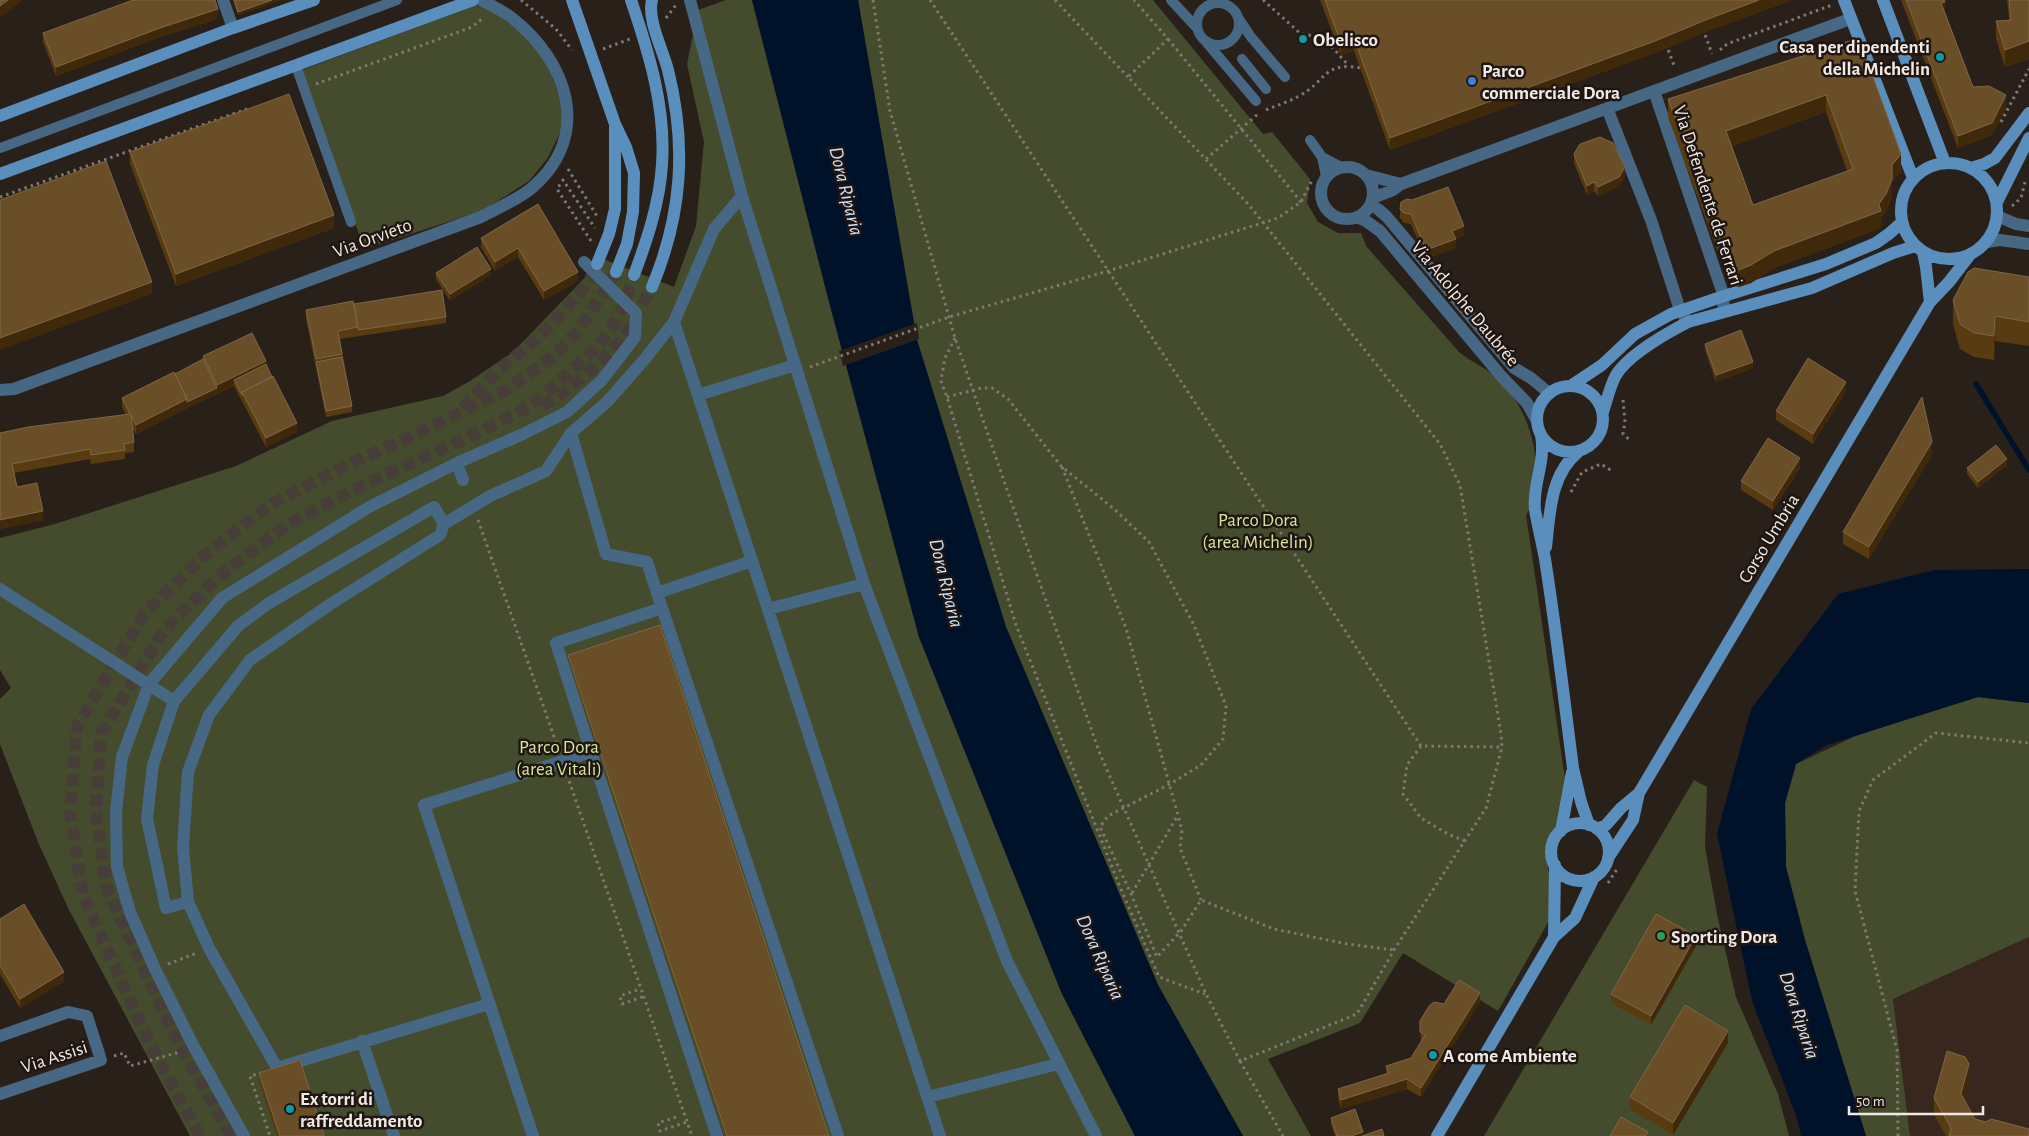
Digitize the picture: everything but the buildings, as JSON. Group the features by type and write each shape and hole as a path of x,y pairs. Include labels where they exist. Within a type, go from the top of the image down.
{"street":[{"path":"223,0 232,28"},
{"path":"0,116 232,28 314,0"},
{"path":"0,174 473,0"},
{"name":"Via Orvieto","path":"0,390 14,388 481,217 533,188 551,167 562,145 568,123 566,100 559,76 549,58 532,36 511,17 482,0"},
{"path":"572,0 615,124 626,147 634,174 633,212 627,244 616,272"},
{"path":"632,0 644,35 655,78 662,124 662,164 655,206 634,276"},
{"path":"652,0 652,15 668,69 678,115 680,172 674,216 664,256 652,287"},
{"path":"690,0 742,196 801,367 864,584 1007,961 1096,1136"},
{"path":"1844,0 1913,178"},
{"path":"1883,0 1945,163"},
{"path":"1401,184 1366,174 1350,166 1333,170 1326,176 1320,192 1326,209 1332,215 1340,219 1349,220 1358,217 1365,212 1372,202 1401,184 1850,19"},
{"name":"Via Defendente de Ferrari","path":"1654,91 1724,296 1723,312"},
{"path":"1607,108 1651,220 1680,310 1688,322"},
{"path":"1969,256 1955,260 1941,260 1919,249 1907,235 1902,222 1900,207 1904,192 1913,178 1922,170 1933,165 1945,163 1959,164 1971,168 1995,158 2029,113"},
{"path":"597,264 609,234 615,209 615,124"},
{"name":"Corso Umbria","path":"1997,202 2029,138"},
{"name":"Corso Umbria","path":"1608,858 1633,820 1639,793 1930,302 1949,282 1957,269 1969,256 1979,250 1994,230 1997,202 1992,188 1983,177 1971,168"},
{"path":"1366,174 1371,182 1372,202"},
{"path":"489,1004 277,1068 209,948 188,902 183,847 188,772 209,715 250,660 329,605 440,535 444,524 490,496 546,470 571,433 607,402 674,322 714,229 742,196"},
{"name":"Via Adolphe Daubrée","path":"1372,202 1387,217 1514,368 1531,378 1549,393"},
{"path":"1997,216 2016,224 2029,226"},
{"name":"Via Adolphe Daubrée","path":"1358,217 1380,231 1502,377 1527,403 1536,422"},
{"path":"1572,386 1597,368 1635,334 1680,310 1804,272 1841,258 1876,243 1902,222"},
{"path":"1986,242 2000,240 2029,244"},
{"path":"1919,249 1930,302"},
{"path":"1544,557 1554,486 1563,468 1578,452 1587,448 1597,439 1602,427 1603,412 1612,384 1621,368 1659,338 1688,322 1812,288 1893,252 1919,249"},
{"path":"244,1136 194,1047 155,969 130,912 117,867 116,812 122,757 149,684 222,598 370,506 567,412 602,380 635,338 636,313 584,262"},
{"path":"674,322 940,1136"},
{"path":"698,395 801,367"},
{"path":"1573,768 1561,831 1552,845 1551,854 1555,865 1565,877 1583,881 1594,877 1604,868 1608,858 1607,843 1593,827 1581,802 1573,768 1544,557 1535,508 1542,454 1541,435 1536,422 1537,411 1542,400 1549,393 1560,387 1572,386 1587,390 1598,400 1603,412"},
{"path":"571,433 606,554 647,562 838,1136"},
{"path":"1541,435 1550,446 1562,451 1578,452"},
{"path":"457,463 463,480"},
{"path":"188,902 166,908 147,819 152,765 174,701 238,626 269,603 434,507 444,524"},
{"path":"657,593 752,562"},
{"path":"768,609 864,584"},
{"path":"0,588 174,701"},
{"path":"662,608 556,643 717,1136"},
{"path":"533,1136 424,805 591,752"},
{"name":"Corso Umbria","path":"1593,827 1606,825 1621,808 1639,793"},
{"path":"1561,831 1571,825 1580,824 1593,827"},
{"path":"1554,937 1555,865"},
{"path":"1437,1136 1554,937 1574,918 1594,877"},
{"name":"Via Assisi","path":"0,1036 68,1012 87,1016 102,1060 0,1094"},
{"path":"362,1042 394,1136"},
{"path":"928,1096 1058,1064"}],"lane":[{"path":"0,148 397,0"},
{"path":"1171,0 1197,28"},
{"path":"1256,101 1199,34 1196,21 1202,8 1215,2 1227,3 1236,13 1251,37 1285,78"},
{"path":"1207,43 1221,45 1228,43 1238,33 1239,19"},
{"path":"1242,59 1266,89"},
{"path":"296,66 351,222"},
{"path":"1310,140 1322,157 1326,176"},
{"path":"1322,157 1341,167"}],"path":[{"path":"522,0 556,29 573,50"},
{"path":"873,0 890,111 955,338 1100,754 1206,994 1240,1062 1283,1136"},
{"path":"930,0 1421,746"},
{"path":"1055,0 1249,205 1440,444 1460,485 1502,747 1486,808 1394,950 1357,1014 1240,1062"},
{"path":"1134,0 1301,202"},
{"path":"1263,0 1301,34 1315,36 1332,48 1348,66"},
{"path":"1703,58 1712,55 1727,44 1836,4 1834,0"},
{"path":"304,89 472,27 496,8"},
{"path":"1702,27 1712,55"},
{"path":"1663,37 1679,81"},
{"path":"1128,76 1168,39"},
{"path":"1674,65 1680,64"},
{"path":"1206,160 1259,113 1301,95 1330,69 1348,66 1360,68"},
{"path":"1999,126 2029,70"},
{"path":"0,197 249,108"},
{"path":"801,367 949,317 1108,271 1278,218 1301,202 1314,174 1312,164 1322,157"},
{"path":"955,338 945,358 941,381 1016,625 1120,887 1159,977 1206,994"},
{"path":"947,397 982,388 992,388 1008,399 1061,466 1112,508 1149,542 1194,625 1226,706 1223,739 1201,765 1170,784 1108,816 1100,827 1157,957 1180,931 1201,900"},
{"path":"1623,397 1625,422 1623,434 1632,441"},
{"path":"1569,495 1582,472 1601,464 1612,471"},
{"path":"1061,466 1126,628 1182,830 1180,848 1201,900 1274,929 1347,944 1394,950"},
{"path":"476,517 559,752"},
{"path":"1898,1136 1897,1050 1855,891 1858,811 1873,780 1936,733 2029,743"},
{"path":"1421,746 1502,747"},
{"path":"1421,746 1407,765 1403,794 1421,818 1448,834 1465,841"},
{"path":"566,770 692,1136"},
{"path":"1131,894 1178,815"},
{"path":"155,969 209,948"},
{"path":"637,990 620,996 622,1004 645,996"},
{"path":"102,1060 124,1053 130,1066 194,1047"},
{"path":"270,1136 250,1076 277,1068"},
{"path":"676,1117 658,1123 660,1131 688,1122"}],"shaded area":[{"path":"2029,937 2029,1136 1910,1136 1893,999"}],"green space":[{"name":"Parco Dora (area Vitali)","path":"726,0 752,0 828,298 919,637 1062,994 1135,1136 190,1136 68,908 38,842 0,744 0,699 11,688 0,670 0,538 55,524 236,466 332,421 443,396 470,381 513,352 603,259 674,287 696,226 704,142 687,64 698,10"},
{"name":"Parco Dora (area Michelin)","path":"858,0 1153,0 1263,134 1272,132 1310,179 1307,203 1318,222 1338,233 1361,233 1366,246 1459,352 1497,378 1507,388 1522,411 1535,451 1536,496 1526,515 1566,785 1562,814 1548,843 1546,856 1555,910 1498,1011 1403,953 1360,1023 1268,1059 1311,1136 1243,1136 1158,985 1006,627 917,340"},
{"path":"479,4 495,13 523,34 537,49 550,71 561,101 564,125 547,159 529,181 482,211 364,249 302,70"},
{"path":"1978,697 2029,703 2029,937 1893,999 1910,1136 1866,1136 1805,940 1786,867 1785,803 1796,764 1864,732"},
{"name":"Sporting Dora","path":"1694,780 1707,787 1705,847 1717,914 1736,997 1778,1094 1789,1136 1484,1136"}],"water":[{"name":"Dora Riparia","path":"752,0 858,0 917,340 1006,627 1158,985 1243,1136 1135,1136 1062,994 919,637 828,298"},
{"name":"Dora Riparia","path":"2029,569 2029,703 1978,697 1827,745 1796,764 1785,803 1786,867 1805,940 1866,1136 1801,1136 1797,1118 1752,1001 1717,834 1751,709 1838,594 1934,570"}],"pier":[{"path":"917,323 919,339 843,366 839,351"}],"waterway":[{"path":"1976,384 2029,470"}],"tunnel":[{"path":"463,408 497,371 540,336 566,309 590,280 597,264"},
{"path":"200,1136 151,1046 83,896 70,813 77,726 144,614 206,554 273,503 352,463 508,389 555,355 580,328 616,272"},
{"path":"231,1136 174,1034 107,889 96,812 101,734 164,630 222,574 287,525 363,485 467,438 521,411 542,397 598,346 614,324 625,303 634,275"},
{"path":"543,406 587,373 609,353 625,334 652,287"}],"place":[{"name":"Obelisco","path":"1303,39"},
{"name":"Casa per dipendenti della Michelin","path":"1940,57"},
{"name":"Parco commerciale Dora","path":"1472,81"},
{"name":"Sporting Dora","path":"1661,936"},
{"name":"A come Ambiente","path":"1433,1055"},
{"name":"Ex torri di raffreddamento","path":"290,1109"}]}
